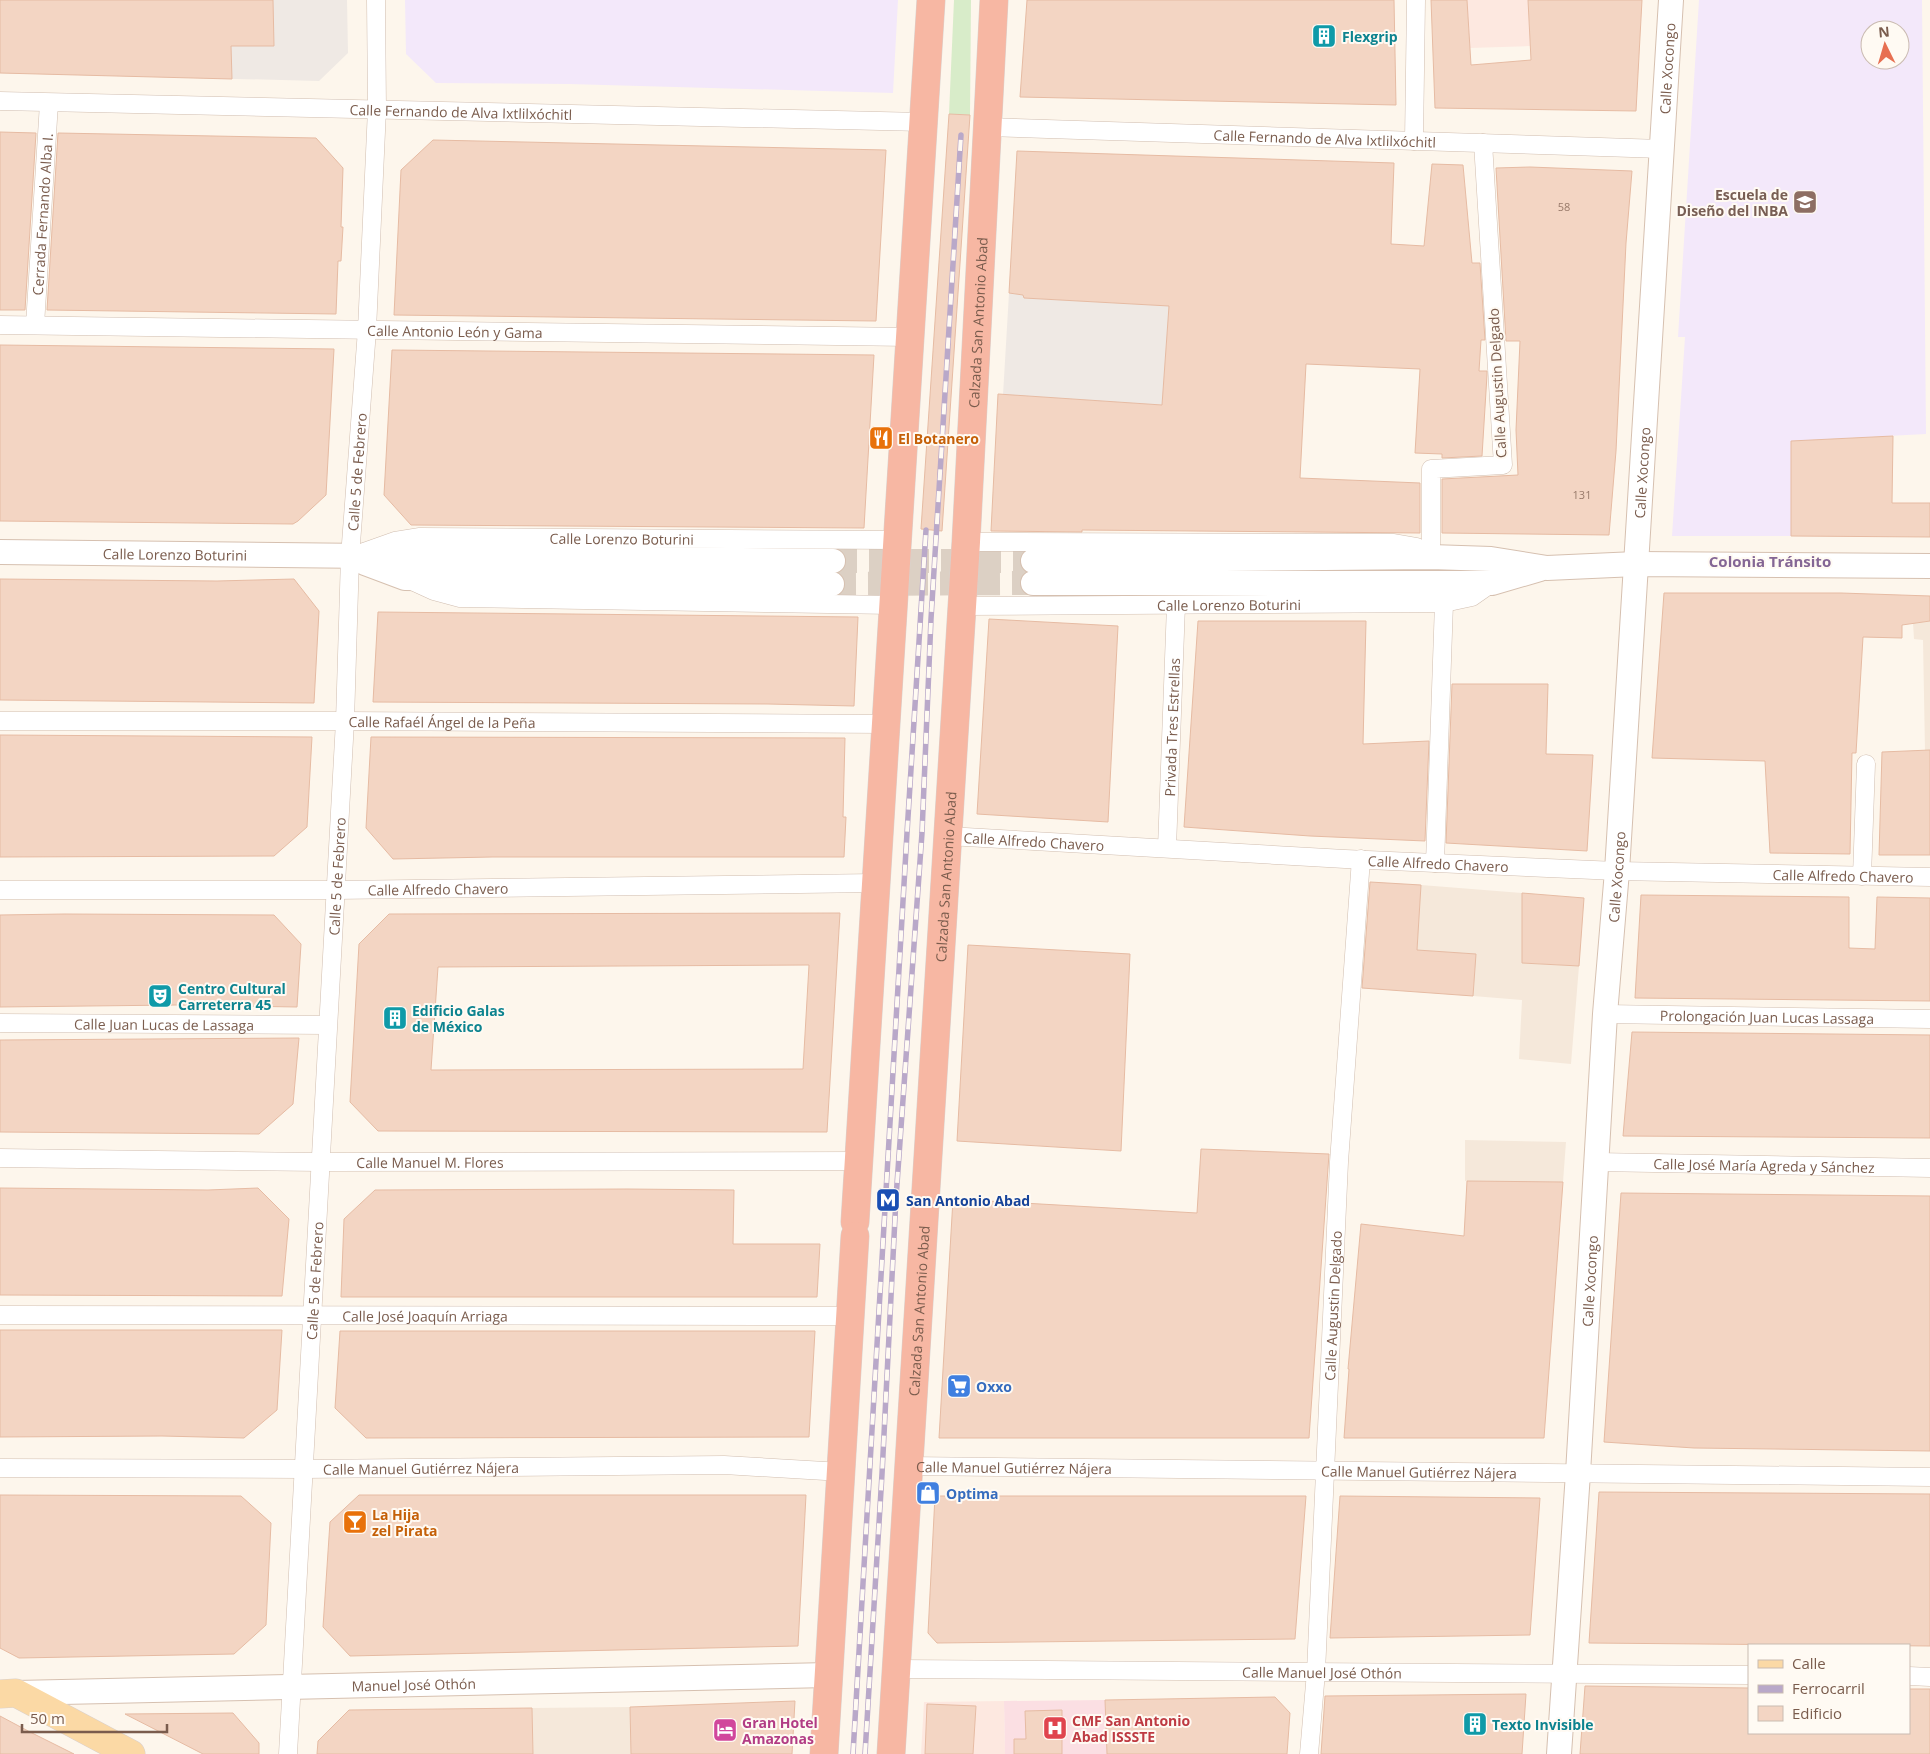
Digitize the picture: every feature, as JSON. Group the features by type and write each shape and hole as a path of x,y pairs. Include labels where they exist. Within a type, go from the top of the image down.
{"highway":[{"path":"824,1754 896,540 931,0"},
{"name":"Calzada San Antonio Abad","path":"891,1754 966,542 994,0"}],"main road":[{"name":"Calle Xocongo","path":"1558,1754 1578,1474 1605,1014 1617,870 1671,0"},
{"name":"Calle Lorenzo Boturini","path":"0,552 350,557 833,573 405,578 350,557"},
{"name":"Calle Lorenzo Boturini","path":"1547,568 1492,583 1033,572 1431,558 1490,559 1547,568 1636,564 1930,566"},
{"name":"Manuel José Othón","path":"5,1691 292,1687 828,1675"},
{"path":"5,1691 131,1754"}],"street":[{"name":"Calle 5 de Febrero","path":"288,1754 344,721 350,557 367,330 377,109 376,0"},
{"path":"1414,141 1416,0"},
{"name":"Calle Fernando de Alva Ixtlilxóchitl","path":"0,101 923,122"},
{"name":"Cerrada Fernando Alba I.","path":"35,325 48,103"},
{"name":"Calle Fernando de Alva Ixtlilxóchitl","path":"987,128 1662,149"},
{"name":"Calle Augustin Delgado","path":"1431,558 1431,469 1503,464 1483,143"},
{"name":"Calle Antonio León y Gama","path":"0,325 909,336"},
{"name":"Calle Lorenzo Boturini","path":"350,557 395,541 420,537 896,540"},
{"name":"Calle Lorenzo Boturini","path":"966,542 1394,543 1417,547 1431,558"},
{"name":"Calle Lorenzo Boturini","path":"405,578 434,591 460,598 893,605"},
{"name":"Calle Lorenzo Boturini","path":"962,606 1444,603 1472,597 1492,583"},
{"path":"1435,863 1444,603"},
{"name":"Privada Tres Estrellas","path":"1167,848 1176,605"},
{"name":"Calle Rafaél Ángel de la Peña","path":"0,721 886,724"},
{"path":"1862,876 1866,764"},
{"name":"Calle Alfredo Chavero","path":"948,836 1435,863 1617,870 1930,877"},
{"name":"Calle Augustin Delgado","path":"1309,1754 1316,1672 1339,1162 1361,859"},
{"name":"Calle Alfredo Chavero","path":"0,890 335,890 876,883"},
{"name":"Prolongación Juan Lucas Lassaga","path":"1605,1014 1930,1019"},
{"name":"Calle Juan Lucas de Lassaga","path":"0,1023 327,1025"},
{"name":"Calle Manuel M. Flores","path":"0,1158 320,1162 859,1161"},
{"name":"Calle José María Agreda y Sánchez","path":"1596,1162 1930,1168"},
{"name":"Calle José Joaquín Arriaga","path":"0,1316 850,1316"},
{"name":"Calle Manuel Gutiérrez Nájera","path":"0,1468 303,1469 724,1465 842,1472"},
{"name":"Calle Manuel Gutiérrez Nájera","path":"909,1466 1930,1477"},
{"name":"Calle Manuel José Othón","path":"896,1669 1748,1675"},
{"path":"1910,1676 1930,1677"}],"shaded area":[{"path":"0,0 347,0 348,53 319,81 0,73"},
{"path":"405,0 898,0 893,93 569,84 436,83 406,54"},
{"path":"1431,0 1528,0 1530,46 1470,48 1468,14 1431,17"},
{"name":"Escuela de Diseño del INBA","path":"1699,0 1922,0 1926,434 1791,441 1791,536 1672,536 1685,337 1678,337"},
{"path":"1009,293 1023,295 1024,298 1169,306 1162,405 1003,395"},
{"path":"1930,621 1930,750 1925,751 1923,640 1914,639 1913,623"},
{"path":"1421,885 1522,893 1522,963 1579,966 1571,1064 1519,1059 1522,1000 1473,996 1475,954 1417,950"},
{"path":"1465,1140 1566,1142 1563,1182 1465,1181"},
{"name":"CMF San Antonio Abad ISSSTE","path":"1105,1700 1107,1754 1005,1754 1004,1701"},
{"path":"1004,1701 1005,1754 921,1754 924,1702"},
{"path":"630,1707 631,1754 533,1754 532,1708"}],"green space":[{"path":"954,0 971,0 970,115 949,114"}],"building":[{"path":"0,0 273,0 274,46 231,46 232,79 0,73"},
{"path":"1027,0 1394,0 1396,105 1020,97"},
{"path":"1431,0 1467,0 1471,65 1531,60 1528,0 1642,0 1636,111 1435,108"},
{"path":"949,114 970,115 942,531 921,529"},
{"path":"0,132 36,133 25,310 0,310"},
{"path":"58,133 316,138 343,168 341,227 343,227 341,261 338,261 336,314 47,310"},
{"path":"433,140 886,150 876,321 394,315 401,170"},
{"path":"1017,151 1394,163 1391,244 1424,246 1432,164 1463,165 1472,263 1480,263 1485,340 1481,340 1479,371 1487,371 1482,456 1442,458 1442,454 1415,453 1420,369 1306,364 1300,478 1420,483 1420,533 991,531 998,394 1162,405 1169,306 1024,298 1023,295 1009,293"},
{"path":"1530,167 1632,171 1626,243 1616,451 1609,535 1442,533 1442,479 1518,475 1516,430 1520,341 1506,341 1496,168"},
{"path":"0,345 334,349 326,495 293,524 0,521"},
{"path":"392,350 874,355 864,528 411,525 384,495"},
{"path":"1893,436 1892,503 1930,503 1930,537 1791,536 1791,441"},
{"path":"0,579 217,581 294,579 319,611 314,703 0,700"},
{"path":"1664,593 1841,593 1930,596 1930,621 1902,625 1902,638 1863,637 1856,753 1852,753 1850,854 1770,853 1765,761 1652,758"},
{"path":"378,612 858,617 854,706 373,702"},
{"path":"989,619 1118,626 1108,822 977,814"},
{"path":"1198,621 1366,621 1363,744 1429,741 1425,841 1310,836 1184,827"},
{"path":"1452,684 1548,684 1546,754 1593,755 1587,851 1446,843"},
{"path":"0,735 312,737 307,827 274,856 0,857"},
{"path":"371,737 845,738 843,817 846,817 844,857 492,857 393,859 366,828"},
{"path":"1930,750 1930,855 1879,855 1882,752"},
{"path":"1370,882 1421,885 1417,950 1476,954 1473,996 1362,988"},
{"path":"1522,893 1584,898 1579,966 1522,963"},
{"path":"1641,895 1849,897 1849,948 1875,949 1877,897 1930,898 1930,1001 1635,998"},
{"name":"Edificio Galas de México","path":"840,913 827,1132 378,1131 350,1102 359,944 389,914","holes":["809,965 803,1069 431,1070 438,967"]},
{"path":"0,915 274,915 301,944 297,1007 177,1005 0,1007"},
{"path":"968,945 1130,954 1121,1151 957,1141"},
{"path":"1632,1032 1930,1035 1930,1138 1623,1136"},
{"path":"299,1038 293,1104 259,1134 0,1132 0,1040"},
{"path":"1201,1149 1329,1154 1309,1438 939,1438 953,1199 1197,1213"},
{"path":"1467,1181 1563,1182 1544,1438 1344,1438 1361,1224 1464,1236"},
{"path":"0,1188 208,1190 258,1188 289,1219 282,1296 0,1295"},
{"path":"375,1190 734,1190 733,1244 820,1244 817,1297 341,1297 344,1219"},
{"path":"1621,1193 1930,1196 1930,1451 1694,1448 1604,1442"},
{"path":"0,1330 282,1330 277,1410 244,1438 162,1436 0,1437"},
{"path":"340,1331 815,1331 809,1437 366,1438 335,1408"},
{"path":"1599,1492 1930,1494 1930,1646 1910,1646 1910,1644 1589,1643"},
{"path":"0,1495 241,1496 271,1523 266,1625 234,1654 19,1658 0,1648"},
{"path":"359,1495 806,1495 798,1646 350,1656 323,1627 330,1522"},
{"path":"935,1496 1306,1496 1295,1639 937,1643 928,1633"},
{"path":"1340,1496 1540,1498 1530,1635 1330,1638"},
{"path":"1585,1686 1748,1688 1748,1734 1910,1734 1910,1689 1930,1689 1930,1754 1580,1754"},
{"path":"1526,1694 1522,1754 1321,1754 1325,1696"},
{"path":"1275,1697 1290,1713 1287,1754 1107,1754 1105,1700"},
{"name":"Gran Hotel Amazonas","path":"795,1701 792,1754 631,1754 630,1707"},
{"path":"927,1704 976,1706 973,1754 925,1754"},
{"path":"532,1708 533,1754 317,1754 318,1741 349,1710"},
{"path":"1062,1710 1062,1754 1014,1754 1014,1739 1026,1739 1025,1711"},
{"path":"233,1713 259,1743 259,1754 203,1754 125,1714"},
{"path":"0,1716 30,1732 74,1754 0,1754"}],"tunnel":[{"path":"833,561 1033,561"},
{"path":"832,584 1033,583"}],"railway":[{"path":"865,1754 896,1198 922,833 931,619 961,135"},
{"path":"853,1754 926,530"}],"place":[{"name":"Flexgrip","path":"1324,36"},
{"name":"Escuela de Diseño del INBA","path":"1805,202"},
{"name":"El Botanero","path":"881,438"},
{"name":"Centro Cultural Carreterra 45","path":"160,996"},
{"name":"Edificio Galas de México","path":"395,1018"},
{"name":"San Antonio Abad","path":"888,1200"},
{"name":"Oxxo","path":"959,1386"},
{"name":"Optima","path":"928,1493"},
{"name":"La Hija zel Pirata","path":"355,1522"},
{"name":"Texto Invisible","path":"1475,1724"},
{"name":"CMF San Antonio Abad ISSSTE","path":"1055,1728"},
{"name":"Gran Hotel Amazonas","path":"725,1730"}],"district":[{"name":"Colonia Tránsito","path":"1770,561"}]}
